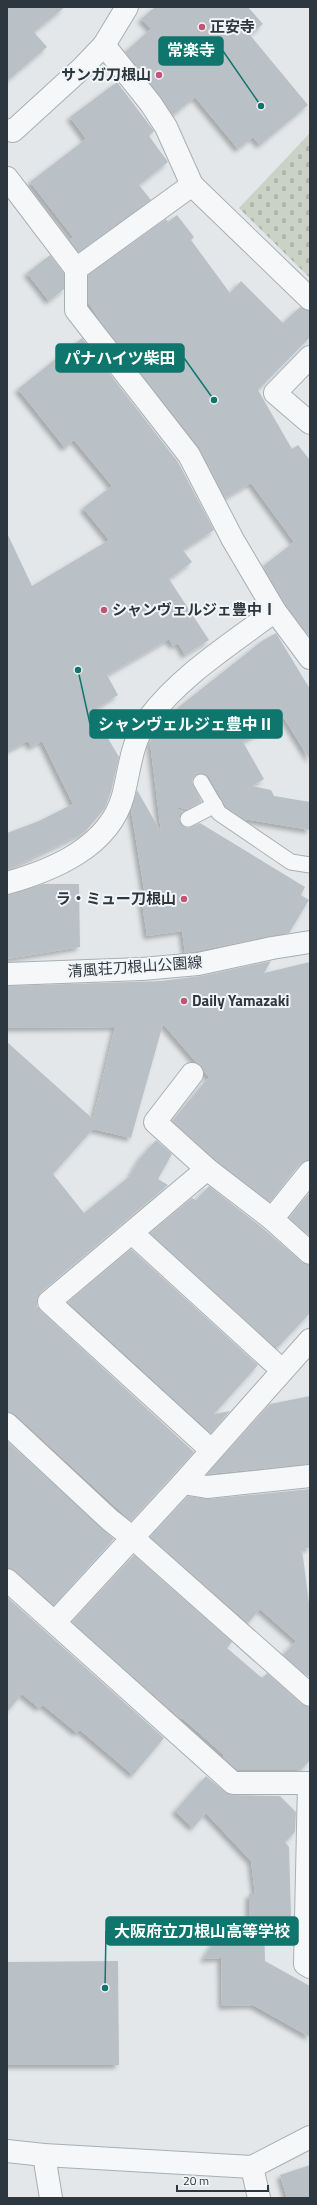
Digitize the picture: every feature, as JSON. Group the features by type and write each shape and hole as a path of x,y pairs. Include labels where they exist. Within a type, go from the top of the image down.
{"street":[{"path":"7,130 13,131 82,68 104,45 127,7"},
{"path":"104,45 151,104 166,127 192,185 310,299"},
{"path":"7,178 76,269 76,310 189,455 233,540 275,611 310,658"},
{"path":"76,269 192,185"},
{"path":"310,358 275,393 310,423"},
{"path":"7,883 56,865 76,854 112,823 122,797 135,741 148,719 178,685 275,611"},
{"name":"清風荘刀根山公園線","path":"7,974 142,969 198,964 272,948 310,942"},
{"path":"192,1074 155,1122 207,1169 272,1219 310,1253"},
{"path":"207,1169 49,1302 211,1450"},
{"path":"272,1219 310,1172"},
{"path":"132,1233 282,1370"},
{"path":"55,1622 183,1483 310,1340"},
{"path":"7,1424 110,1520 133,1538 310,1695"},
{"path":"183,1483 207,1487 310,1476"},
{"path":"7,1580 233,1783 310,1783 305,1964 310,1967"},
{"path":"7,2151 44,2155 252,2166 310,2137"},
{"path":"44,2155 51,2198"},
{"path":"252,2166 259,2198"}],"lane":[{"path":"201,782 219,814 291,862 310,865"},
{"path":"188,819 215,805"}],"green space":[{"path":"310,133 310,278 239,208"}],"building":[{"path":"7,7 65,7 34,32 47,47 7,81"},
{"path":"155,7 248,7 263,24 250,35 308,105 260,145 253,137 238,149 195,97 173,115 125,52 151,29 141,19"},
{"path":"117,82 154,131 149,136 168,162 139,185 151,200 79,252 70,240 73,237 30,182 86,139 70,117"},
{"path":"177,215 194,237 191,240 230,293 241,281 283,323 300,307 310,311 310,337 258,390 292,449 298,445 310,460 310,637 285,604 263,566 294,542 251,483 225,498 199,447 101,322 88,302 88,275 166,219 168,222"},
{"path":"50,255 64,273 64,289 49,301 27,273"},
{"path":"82,338 178,462 214,530 183,550 192,562 169,579 209,640 185,655 178,643 173,646 169,639 107,675 118,695 92,711 119,757 111,792 105,808 85,832 7,870 7,833 39,821 73,804 42,741 31,747 28,741 7,751 7,533 32,586 109,540 83,508 112,486 74,440 65,448 18,389"},
{"path":"276,633 310,689 310,760 284,718 243,742 264,779 252,786 271,790 274,796 310,802 310,830 244,819 226,807 209,777 201,773 193,777 192,782 202,802 187,809 175,807 183,812 179,819 183,826 188,828 200,823 305,887 301,895 309,900 289,933 185,953 182,931 147,936 141,896 145,895 131,810 137,790 161,832 150,742 165,718 262,641"},
{"path":"43,884 79,884 80,947 7,959 7,895"},
{"path":"271,961 264,973 310,962 310,1160 300,1164 270,1202 215,1159 172,1121 209,1077 163,1024 131,1138 93,1129 53,1174 84,1213 130,1176 141,1157 156,1140 172,1154 158,1179 168,1185 41,1292 37,1299 37,1306 41,1311 194,1452 131,1521 16,1415 7,1412 7,1042 93,1119 115,1027 7,1028 7,986 161,981 201,976"},
{"path":"209,1186 264,1229 302,1262 310,1265 310,1313 278,1347 275,1345 274,1346 150,1233 192,1198 196,1200"},
{"path":"310,1192 310,1236 289,1218"},
{"path":"131,1249 258,1365 214,1414 230,1411 211,1433 68,1302"},
{"path":"310,1396 310,1464 207,1474 270,1404"},
{"path":"7,1441 114,1539 54,1605 15,1571 7,1568"},
{"path":"310,1489 310,1548 302,1549 310,1611 310,1678 283,1655 296,1641 260,1609 248,1623 150,1537 188,1496 208,1499"},
{"path":"134,1555 232,1642 227,1648 262,1678 267,1673 302,1704 310,1707 310,1760 301,1770 238,1770 223,1757 224,1755 182,1718 181,1719 72,1622"},
{"path":"7,1597 164,1738 133,1775 80,1730 77,1733 43,1705 39,1708 22,1694 7,1712"},
{"path":"206,1776 225,1792 232,1795 280,1796 296,1812 295,1832 285,1842 289,1847 291,1916 249,1917 249,1894 255,1894 251,1861 206,1813 193,1828 175,1811"},
{"path":"264,1920 265,1961 310,1986 310,2037 253,2005 222,2006 221,1958 203,1959 227,1922"},
{"path":"118,1961 119,2065 7,2065 7,1962"},
{"path":"310,2165 310,2198 287,2198 280,2175"}],"place":[{"name":"正安寺","path":"202,27"},
{"name":"サンガ刀根山","path":"159,75"},
{"name":"常楽寺","path":"261,106"},
{"name":"パナハイツ柴田","path":"214,400"},
{"name":"シャンヴェルジェ豊中Ⅰ","path":"104,610"},
{"name":"シャンヴェルジェ豊中Ⅱ","path":"78,670"},
{"name":"ラ・ミュー刀根山","path":"184,899"},
{"name":"Daily Yamazaki","path":"184,1001"},
{"name":"大阪府立刀根山高等学校","path":"105,1988"}]}
